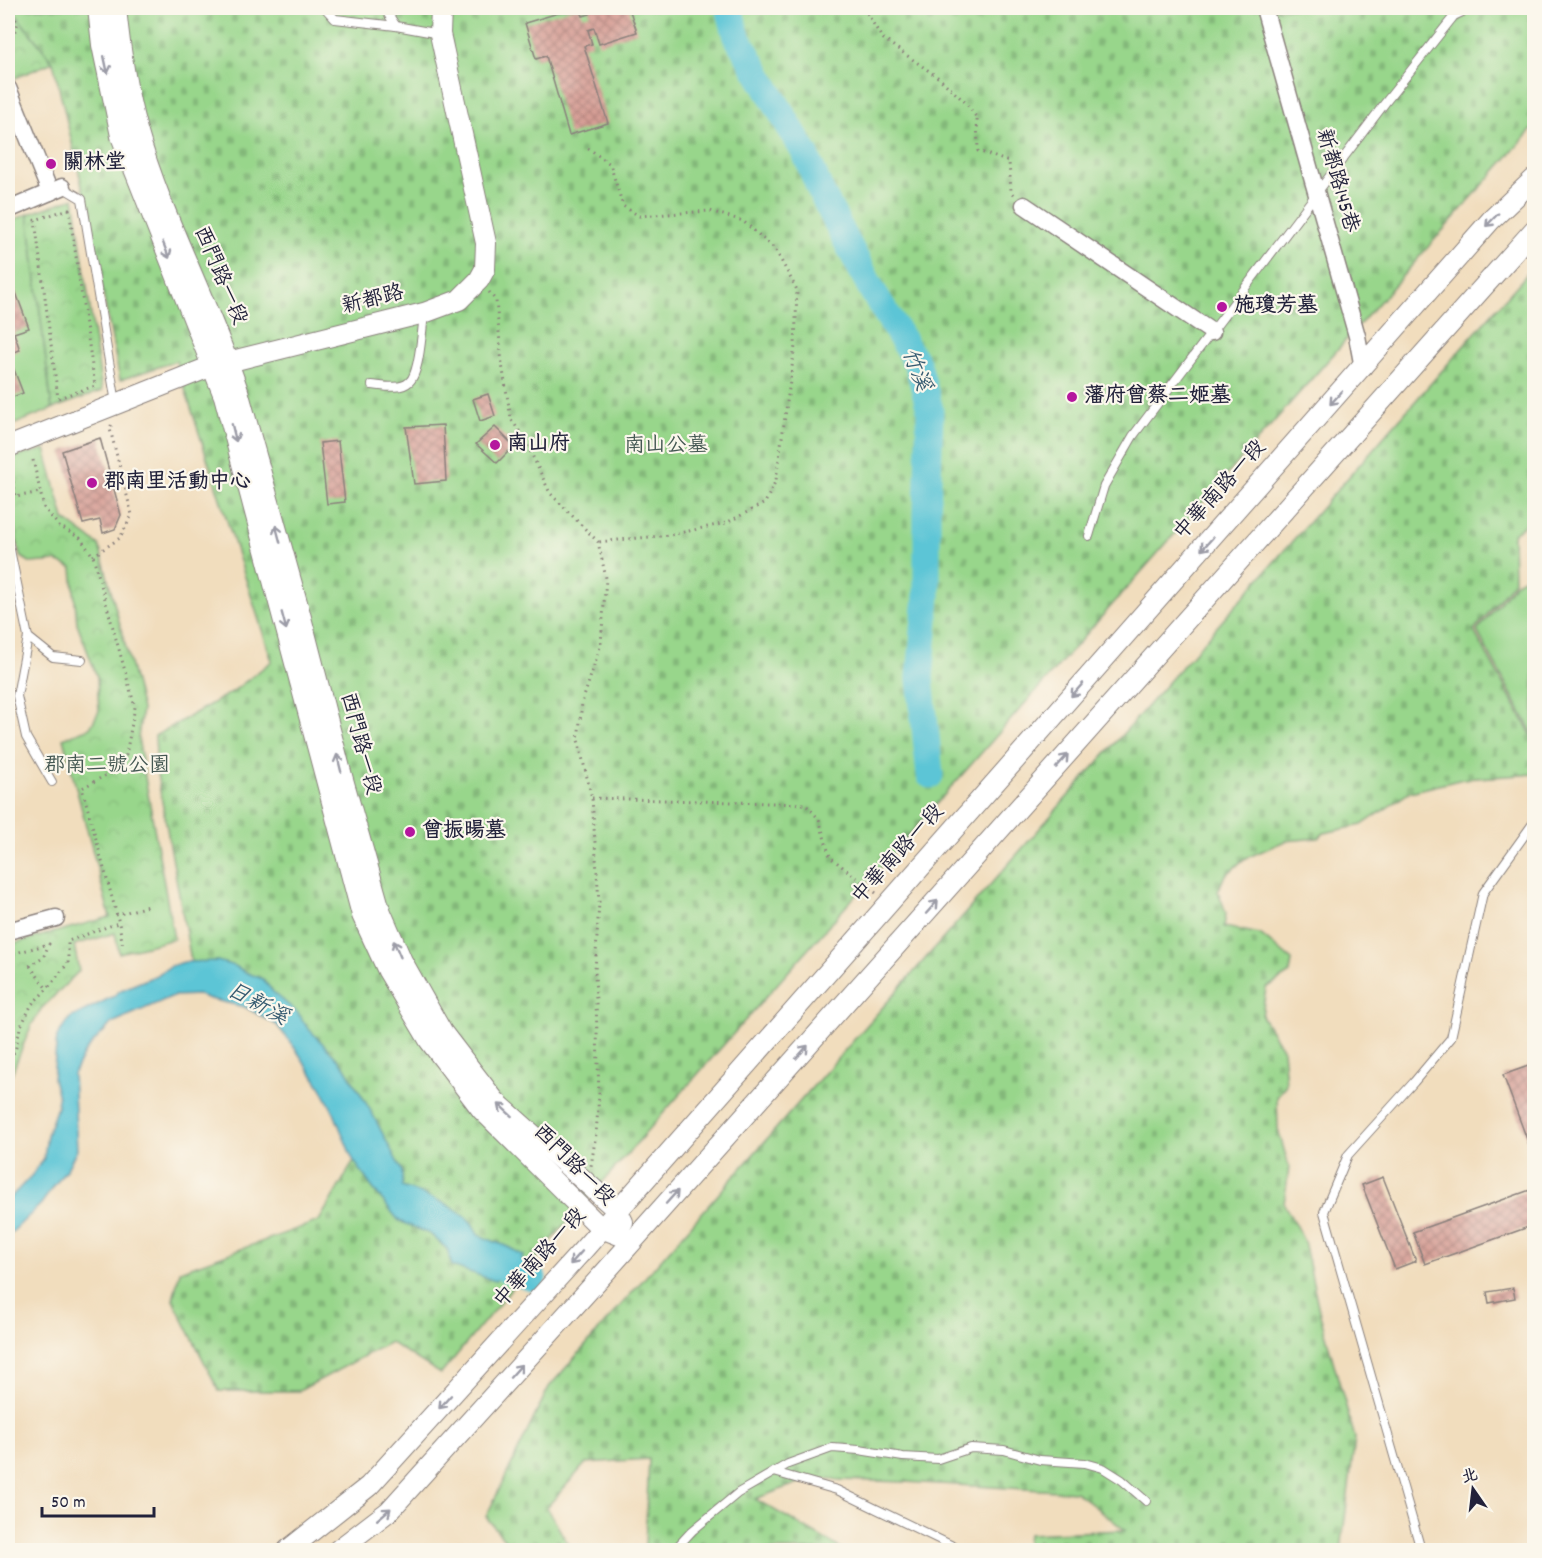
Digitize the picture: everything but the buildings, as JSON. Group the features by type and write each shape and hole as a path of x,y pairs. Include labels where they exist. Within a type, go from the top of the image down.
{"street":[{"name":"西門路一段","path":"98,8 102,45 121,136 220,364 259,461 380,910 402,961 442,1032 495,1101 617,1210 632,1240"},
{"name":"西門路一段","path":"116,8 119,39 137,129 220,364 224,396 362,915 388,971 429,1040 482,1110 602,1228 632,1240"},
{"path":"441,8 440,34 486,243 485,268 479,280"},
{"name":"新都路145巷","path":"1264,8 1357,336 1363,368"},
{"path":"8,88 56,190 8,210"},
{"name":"中華南路一段","path":"288,1551 369,1486 602,1228 1363,368 1491,220 1534,179"},
{"path":"1024,205 1212,332"},
{"path":"338,1551 389,1511 1297,499 1534,230"},
{"name":"新都路","path":"9,456 117,404 220,364 424,313 459,300 479,280"},
{"path":"8,931 56,918"}],"lane":[{"path":"325,8 335,19 440,34"},
{"path":"384,8 396,26"},
{"path":"1089,536 1104,486 1133,436 1454,16 1471,8"},
{"path":"56,190 82,199 117,404"},
{"path":"372,385 400,386 409,383 415,373 424,313"},
{"path":"8,540 10,560 28,637 17,696 26,737 52,782"},
{"path":"28,637 53,657 82,660"},
{"path":"1421,1551 1324,1212 1348,1155 1451,1038 1484,893 1534,822"},
{"path":"678,1551 680,1545 692,1531 738,1493 774,1472 832,1448 938,1459 971,1448 1004,1450 1040,1460 1085,1462 1103,1468 1122,1480 1146,1501"},
{"path":"774,1472 837,1490 961,1551"}],"path":[{"path":"864,8 882,38 947,85 965,102 977,118 978,151 1009,162 1011,191 1024,205"},
{"path":"8,10 18,23 8,48"},
{"path":"588,148 610,164 622,206 639,216 710,211 743,221 775,249 797,290 795,346 776,480 765,503 726,523 670,535 598,542"},
{"path":"69,208 95,386 58,398 35,220 69,208"},
{"path":"479,280 496,301 502,364 511,419 524,438 550,493 598,542 606,578 602,644 582,703 578,740 592,798 599,902 595,971 599,1095 590,1168"},
{"path":"93,556 120,538 132,515 111,429 117,404"},
{"path":"9,456 16,497 40,492"},
{"path":"33,460 44,508 59,526 80,538 93,556 135,706 126,755 110,773 82,788 119,922 123,947"},
{"path":"592,798 806,804 819,819 830,857 889,903"},
{"path":"117,915 148,906"},
{"path":"8,1056 15,1052 20,1028 32,1004 68,963 68,941 119,922"},
{"path":"8,955 49,944 43,958 28,967 47,988"}],"green space":[{"path":"8,8 53,62 8,81"},
{"name":"南山公墓","path":"10,8 1534,8 1534,127 561,1229 441,1374 390,1342 299,1391 219,1391 173,1300 180,1271 319,1221 361,1149 288,1016 194,977 157,774 155,736 232,692 272,661 176,361 120,380 83,190 53,62"},
{"path":"74,198 102,391 52,409 28,214"},
{"path":"28,214 52,409 8,427 8,222"},
{"path":"1534,266 1534,517 1513,534 1514,581 1474,631 1534,740 1534,774 1463,779 1410,792 1362,825 1324,833 1318,838 1285,841 1244,859 1224,877 1218,891 1226,913 1224,927 1260,934 1292,960 1290,973 1266,988 1262,1016 1283,1050 1286,1084 1277,1097 1278,1129 1289,1167 1284,1204 1304,1241 1320,1315 1355,1438 1341,1550 1026,1550 1028,1534 1125,1530 1076,1492 809,1479 755,1499 844,1550 650,1550 645,1545 649,1459 586,1463 547,1507 571,1550 513,1550 486,1517 549,1387"},
{"name":"郡南二號公園","path":"45,449 64,519 99,545 142,709 138,738 174,939 119,953 115,933 74,945 79,971 41,1009 31,1026 8,1083 8,945 110,917 63,738 90,728 99,711 97,677 77,623 72,568 56,561 31,563 20,556 8,495 8,459"},
{"path":"1534,572 1534,736 1477,631 1516,582"}],"water":[{"path":"217,961 235,966 263,979 273,992 298,1013 307,1027 344,1066 402,1171 402,1187 448,1205 471,1222 478,1235 524,1256 495,1281 452,1266 447,1249 430,1234 399,1221 371,1186 352,1158 334,1113 320,1086 277,1025 245,1007 198,995 173,996 112,1023 86,1050 73,1074 77,1149 68,1167 41,1204 8,1236 8,1200 32,1175 44,1158 47,1135 57,1107 58,1097 53,1079 57,1036 70,1018 171,966 184,962"}],"waterway":[{"name":"竹溪","path":"729,8 737,37 806,155 821,192 872,290 918,365 930,410 927,595 920,678 930,775"},
{"name":"日新溪","path":"476,1254 509,1270 533,1278"}],"place":[{"name":"關林堂","path":"51,164"},
{"name":"施瓊芳墓","path":"1222,307"},
{"name":"藩府曾蔡二姬墓","path":"1072,397"},
{"name":"南山府","path":"495,445"},
{"name":"郡南里活動中心","path":"92,483"},
{"name":"曾振暘墓","path":"410,832"}]}
